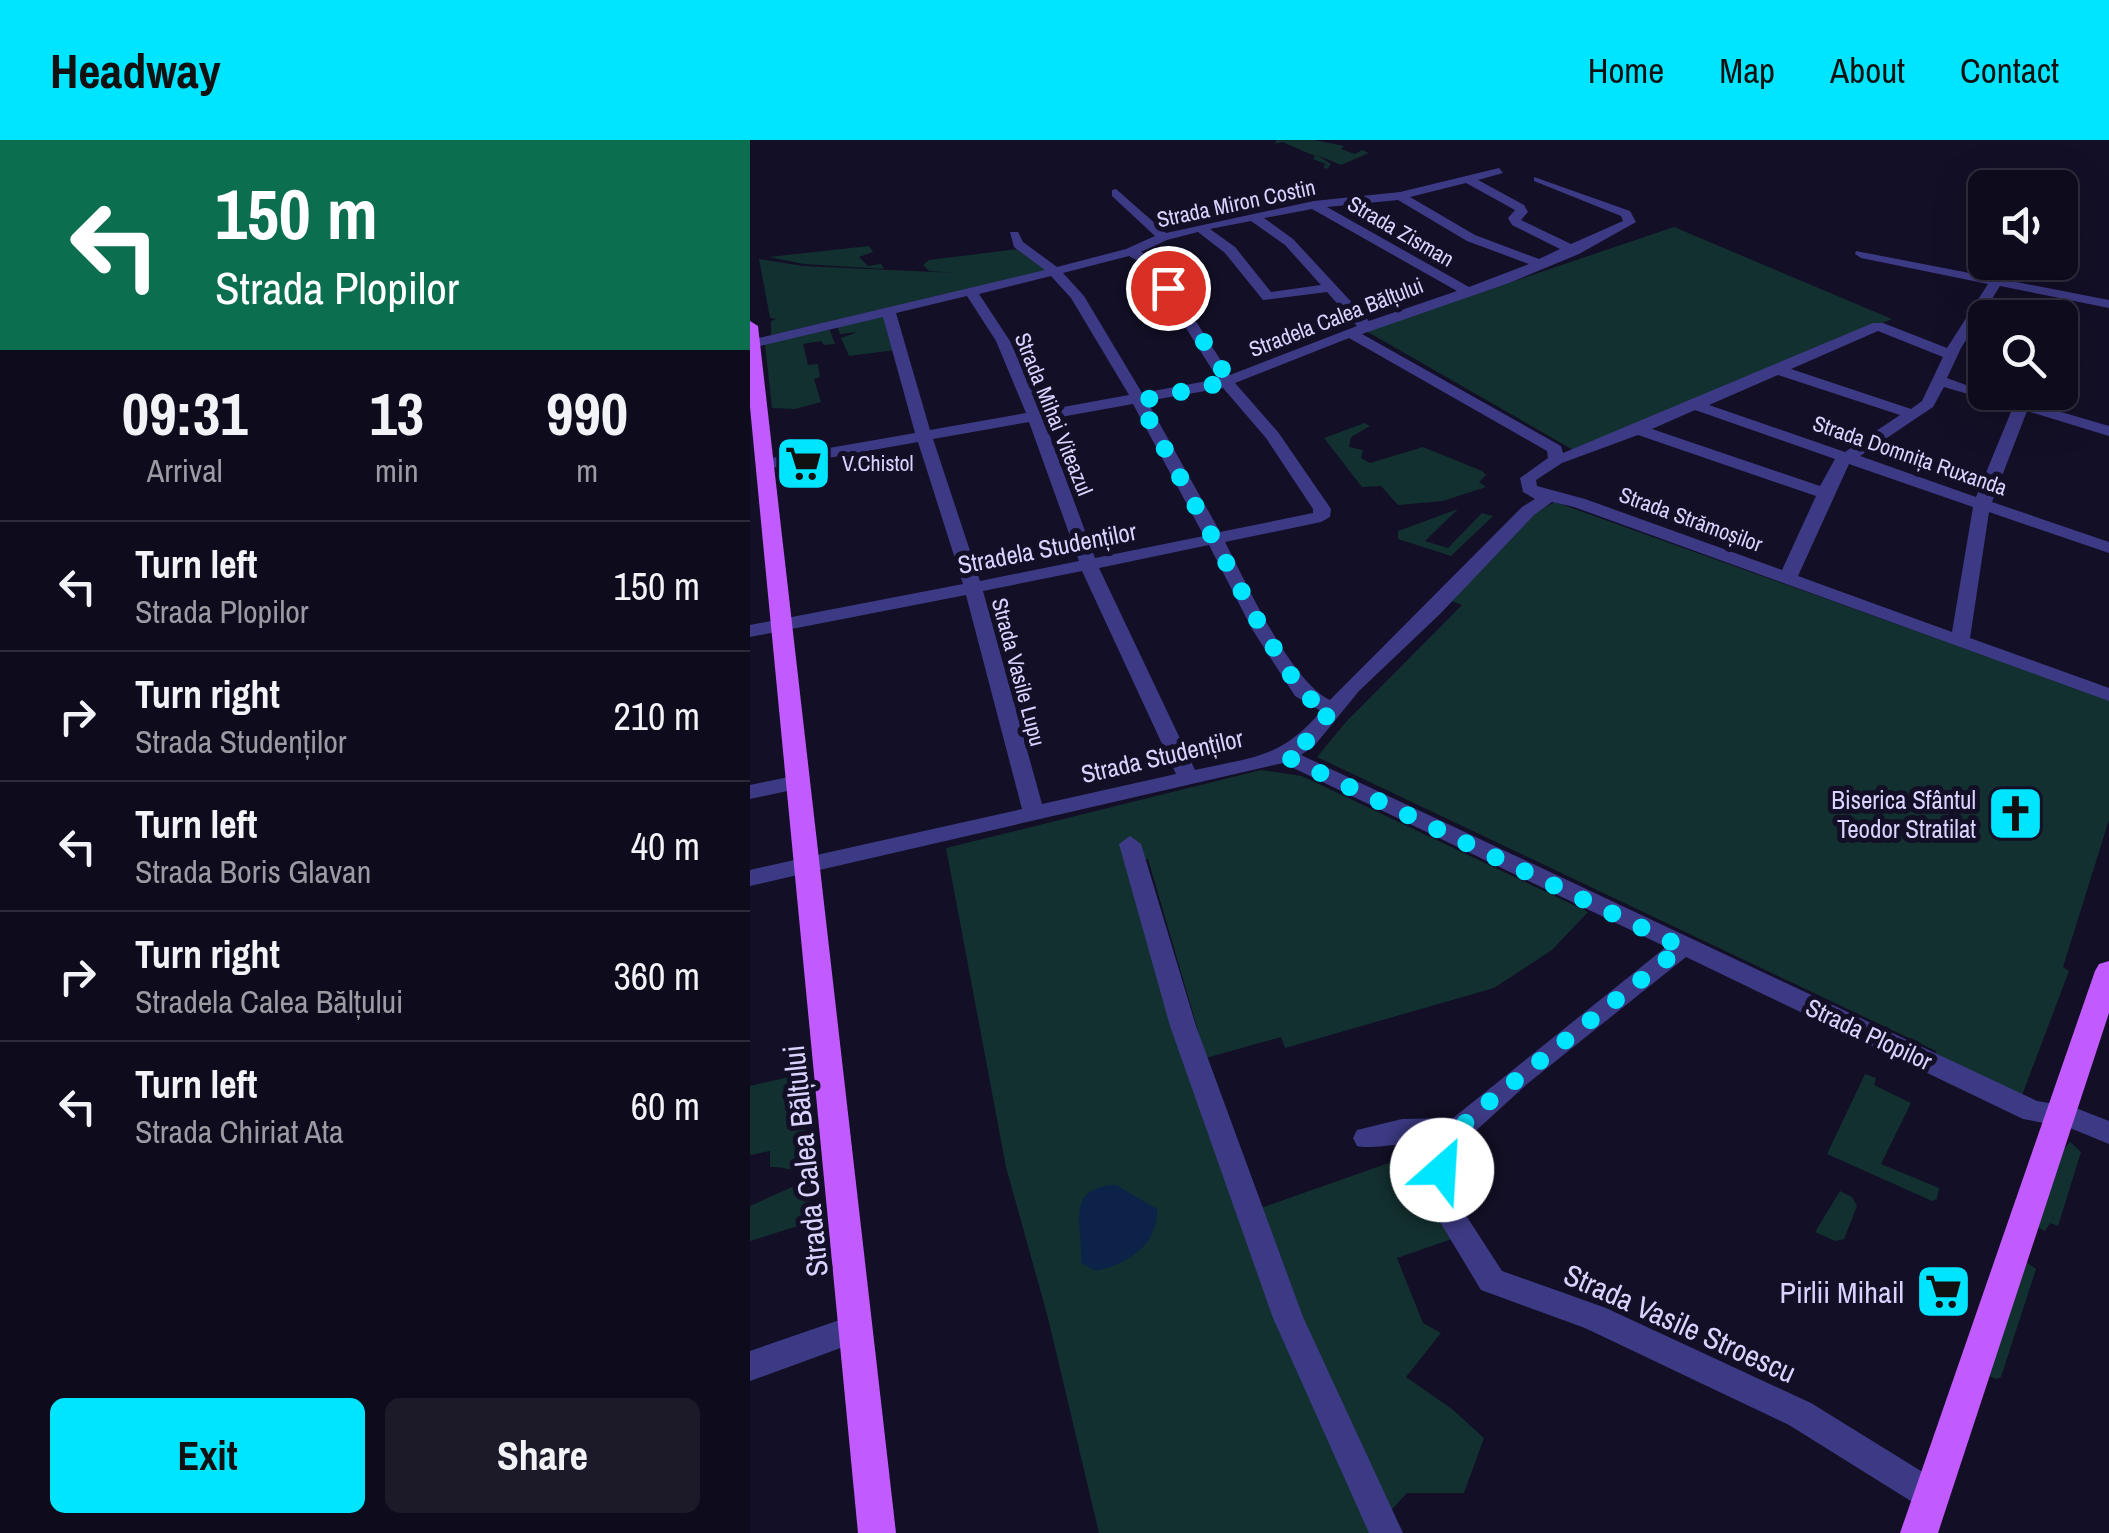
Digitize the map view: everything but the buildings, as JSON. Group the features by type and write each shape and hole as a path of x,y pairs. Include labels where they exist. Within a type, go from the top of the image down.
{"main road":[{"name":"Strada Calea Bălțului","path":"750,326 760,455 877,1533"},
{"path":"1919,1533 2109,971"}],"street":[{"name":"Strada Miron Costin","path":"751,344 1131,252 1164,237 1314,205 1400,196 1499,170"},
{"name":"Stradela Calea Bălțului","path":"760,455 928,437 1139,401 1230,381 1574,251 1626,225 1630,216 1538,179"},
{"path":"1468,180 1520,208 1523,211 1514,216 1516,222 1574,251"},
{"path":"1116,193 1164,237"},
{"path":"1400,196 1471,238 1541,264"},
{"name":"Strada Zisman","path":"1314,205 1468,292"},
{"path":"1254,217 1289,242 1330,288 1359,330 1545,442 1555,449 1556,460"},
{"path":"1202,229 1230,250 1268,297 1330,288"},
{"path":"1014,236 1078,296 1262,629 1304,696 1332,709"},
{"path":"1131,252 1152,263 1230,381"},
{"path":"1861,254 2066,302 2109,304"},
{"path":"1788,578 1838,463 1928,404 1951,355 1995,283"},
{"name":"Strada Mihai Viteazul","path":"970,292 982,304 1006,348 1090,567 1188,777"},
{"name":"Strada Vasile Lupu","path":"888,312 901,365 928,437 973,588 1034,814"},
{"path":"1549,497 1529,488 1528,478 1556,460 1639,430 1878,326 1951,355"},
{"path":"1780,370 1912,414"},
{"name":"Stradela Studenților","path":"781,626 1090,567 1321,517 1322,510 1230,381"},
{"path":"1940,381 1968,387"},
{"name":"Strada Domnița Ruxanda","path":"1695,405 2109,548"},
{"path":"1960,640 1982,505 2001,449 2020,410"},
{"path":"2054,410 2109,431"},
{"path":"1639,430 1823,493"},
{"path":"1285,756 1308,740 1332,709 1528,511 1549,497"},
{"name":"Strada Strămoșilor","path":"1549,497 1570,500 2109,695"},
{"path":"750,631 781,626"},
{"name":"Strada Studenților","path":"750,878 1285,756"},
{"name":"Strada Plopilor","path":"1285,756 2033,1111 2109,1132"},
{"path":"750,792 798,782"},
{"path":"1130,844 1183,1026 1288,1318 1386,1533"},
{"path":"1367,1138 1402,1130 1459,1129 1682,947"},
{"name":"Strada Vasile Stroescu","path":"1459,1129 1444,1156 1442,1202 1492,1281 1596,1318 1800,1414 1930,1496"},
{"path":"750,1366 857,1328"}],"green space":[{"path":"1277,140 1314,140 1344,146 1341,149 1355,154 1362,150 1369,153 1341,165 1317,155 1331,164 1327,169 1323,167 1326,164 1313,159 1315,156 1282,142 1274,144"},
{"path":"1674,227 1892,319 1575,451 1366,331"},
{"path":"869,246 873,252 859,257 868,266 881,264 884,269 804,264 769,257"},
{"path":"1018,249 1050,271 771,335 771,321 776,319 770,318 759,259 803,266 956,273 929,271 923,265 929,260"},
{"path":"885,317 895,350 849,356 841,338 858,332 840,334 837,326"},
{"path":"829,328 835,344 803,344 808,365 818,364 820,377 814,379 821,402 795,409 772,408 765,344"},
{"path":"1365,423 1370,426 1351,437 1349,447 1363,450 1361,458 1370,463 1423,447 1482,471 1486,475 1479,482 1486,487 1443,501 1398,505 1381,486 1362,487 1324,438"},
{"path":"1555,502 2109,700 2109,820 2063,967 2069,971 2021,1098 1937,1057 1936,1051 1317,757 1345,723 1462,605 1451,601 1499,546"},
{"path":"1458,509 1425,541 1448,548 1482,513 1493,516 1451,556 1398,539 1398,531"},
{"path":"1261,770 1302,776 1588,912 1552,950 1494,988 1285,1048 1281,1037 1206,1058 1148,859 1126,864 1238,1216 1420,1152 1452,1239 1397,1258 1423,1323 1441,1333 1406,1377 1452,1409 1484,1438 1464,1493 1407,1493 1370,1533 1099,1533 1048,1318 1006,1167 946,848"},
{"path":"801,1074 809,1169 770,1167 770,1151 750,1155 750,1086"},
{"path":"1865,1074 1876,1078 1874,1085 1911,1103 1881,1164 1939,1188 1937,1199 1932,1201 1827,1154"},
{"path":"2070,1142 2081,1152 2058,1226 2050,1223 2045,1231 2037,1227 2060,1153"},
{"path":"810,1179 814,1221 750,1241 750,1206"},
{"path":"1840,1191 1852,1197 1857,1206 1844,1239 1835,1241 1815,1232"},
{"path":"2026,1262 2036,1269 2001,1377 1997,1379 1989,1376"}],"water":[{"path":"1116,1185 1157,1209 1156,1222 1139,1251 1096,1271 1081,1263 1082,1201 1099,1187"}],"place":[{"name":"V.Chistol","path":"803,463"},
{"name":"Biserica Sfântul Teodor Stratilat","path":"2015,814"},
{"name":"Pirlii Mihail","path":"1943,1292"}],"route":[{"path":"1168,288 1230,381 1139,401 1262,629 1304,696 1332,709 1308,740 1285,756 1682,947 1470,1117 1451,1141 1442,1170"}]}
